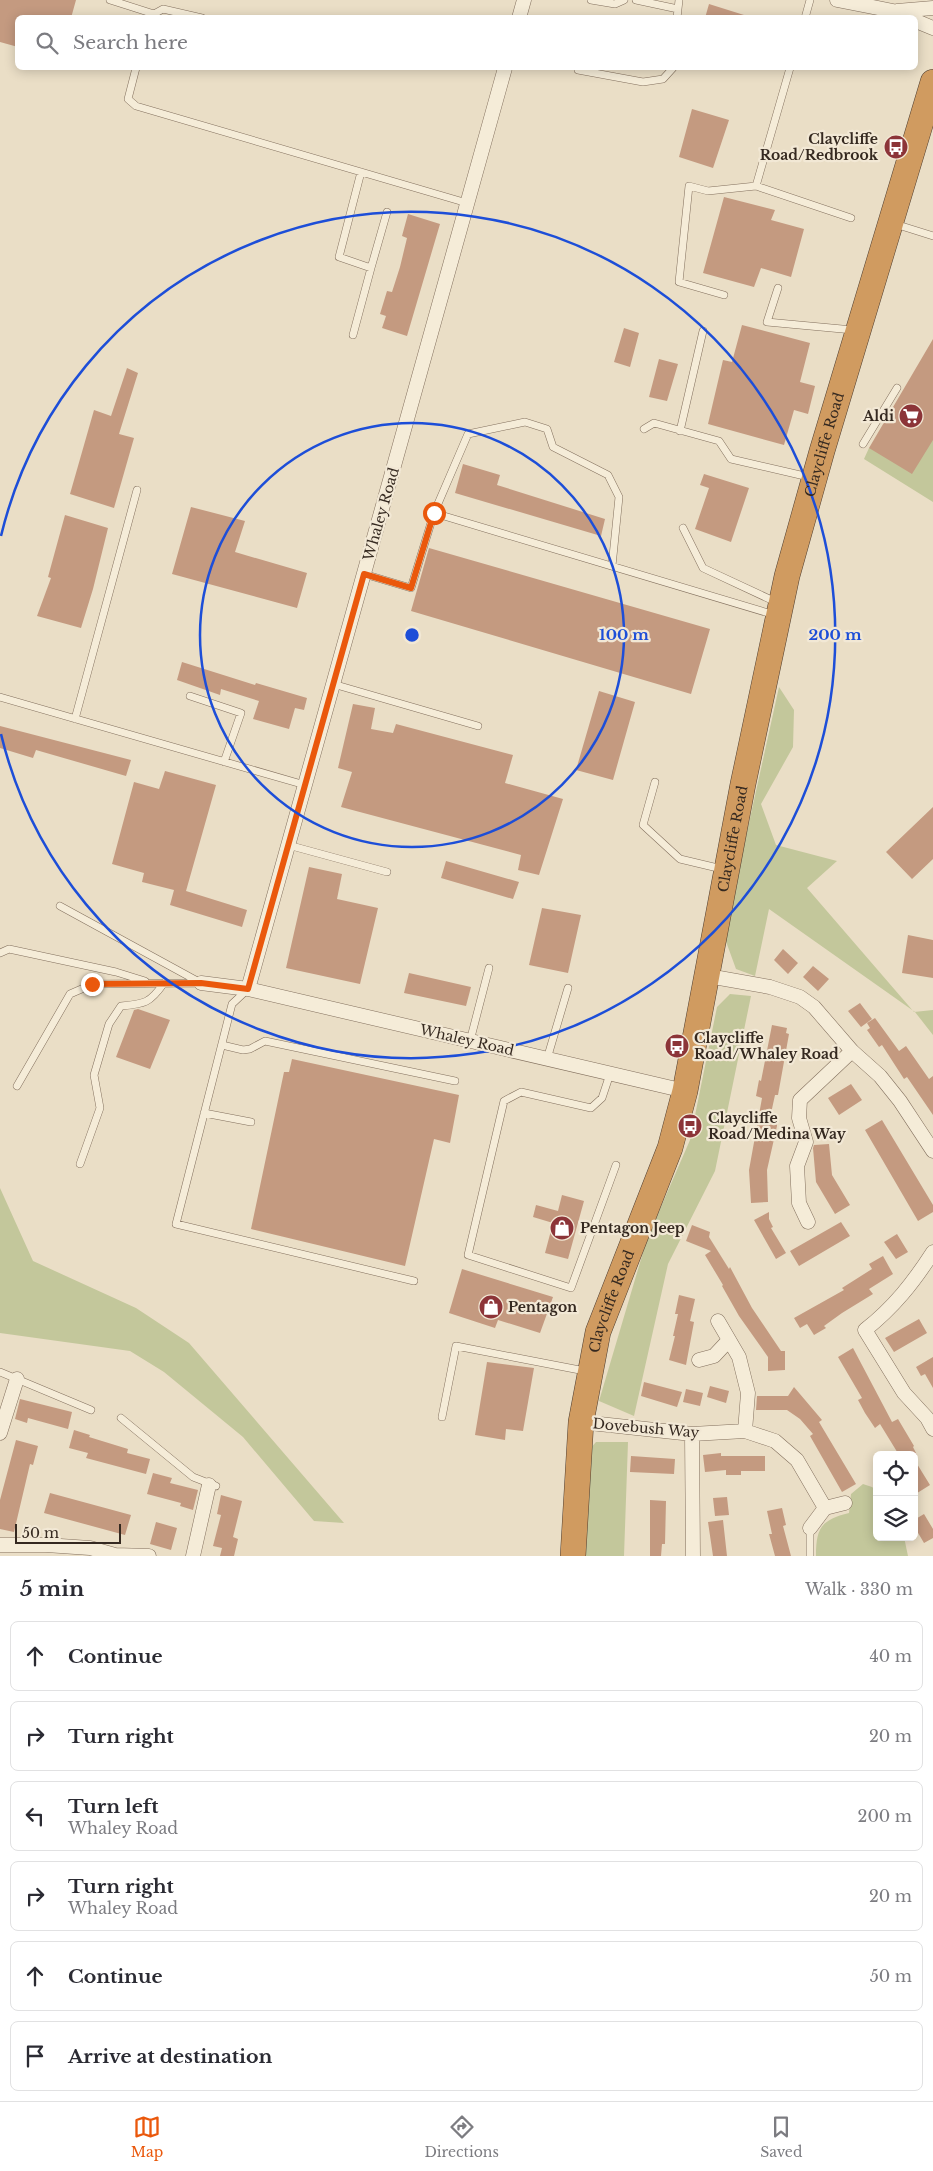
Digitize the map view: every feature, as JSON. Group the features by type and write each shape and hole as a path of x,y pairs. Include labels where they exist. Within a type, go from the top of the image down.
{"highway":[{"name":"Claycliffe Road","path":"573,1556 581,1422 598,1332 670,1148 685,1092 779,610 858,330 933,82"},
{"name":"Claycliffe Road","path":"921,126 933,102"}],"street":[{"path":"520,15 524,0"},
{"path":"837,0 893,11 902,15"},
{"path":"893,11 933,8"},
{"path":"918,22 933,28"},
{"name":"Whaley Road","path":"248,989 504,70"},
{"path":"708,976 770,986 800,997 814,1007 852,1051 880,1076 900,1101 933,1151"},
{"name":"Whaley Road","path":"201,983 248,989 685,1092"},
{"path":"808,1222 799,1203 797,1166 806,1142 799,1118 800,1100 852,1051"},
{"path":"933,1252 911,1286 888,1312 865,1330 904,1393 928,1418 933,1429"},
{"path":"718,1321 740,1357 748,1393 745,1431"},
{"path":"699,1360 714,1356 729,1340"},
{"path":"0,1433 17,1379"},
{"name":"Dovebush Way","path":"581,1422 692,1434 745,1431 775,1441 797,1460 825,1508"},
{"path":"692,1434 693,1556"},
{"path":"194,1556 212,1485"},
{"path":"810,1528 825,1508 845,1503"},
{"path":"0,1545 46,1545 90,1548 115,1555 149,1556"}],"lane":[{"path":"110,0 150,15"},
{"path":"591,0 614,4 624,0"},
{"path":"636,0 678,9"},
{"path":"677,15 679,0"},
{"path":"806,15 810,0"},
{"path":"154,15 159,10 168,9 191,15"},
{"path":"136,70 128,100 131,104 467,203"},
{"path":"578,70 643,82 663,79 670,70"},
{"path":"756,186 789,70"},
{"path":"361,172 339,257 372,268"},
{"path":"724,295 679,282 689,186 708,191 756,186 851,218"},
{"path":"353,335 388,212"},
{"path":"890,223 933,236"},
{"path":"778,288 767,322 858,330"},
{"path":"680,430 704,331"},
{"path":"864,444 896,388"},
{"path":"364,574 411,588 434,513 468,434 525,422 547,429 553,447 608,475 620,497 612,566"},
{"path":"644,429 654,424 720,441 731,459 815,478"},
{"path":"75,719 137,490"},
{"path":"434,513 612,566 779,610"},
{"path":"683,528 703,568 779,610"},
{"path":"333,684 478,726"},
{"path":"190,696 241,712 224,762"},
{"path":"0,697 305,785"},
{"path":"654,782 643,825 680,859 727,870"},
{"path":"288,845 387,872"},
{"path":"60,906 201,983"},
{"path":"0,953 9,950 116,972 153,984"},
{"path":"470,1041 489,968"},
{"path":"80,1164 100,1108 94,1075 109,1024 121,1006 144,1004 156,995 164,983"},
{"path":"16,1086 70,994 93,984 201,983"},
{"path":"547,1059 568,988"},
{"path":"248,989 232,1004 176,1224 414,1281"},
{"path":"222,1045 244,1050 265,1041 455,1081"},
{"path":"610,1074 602,1098 591,1108 522,1092 504,1101 468,1255 571,1288 616,1166"},
{"path":"204,1113 251,1122"},
{"path":"442,1417 456,1346 590,1372"},
{"path":"0,1372 91,1410"},
{"path":"121,1418 193,1477 212,1485"},
{"path":"810,1528 810,1556"}],"green space":[{"path":"933,440 933,502 864,459 869,448"},
{"path":"779,687 794,710 793,747 761,804 776,845 837,861 807,888 912,1010 769,909 755,976 736,969 724,936"},
{"path":"730,994 751,996 715,1171 668,1264 634,1416 599,1401 647,1239 690,1140 717,1007"},
{"path":"933,1010 933,1035 915,1012"},
{"path":"0,1188 33,1261 136,1308 189,1343 344,1523 314,1521 243,1437 164,1372 130,1351 0,1333"},
{"path":"596,1442 628,1442 624,1556 584,1556 589,1450"},
{"path":"863,1484 873,1488 873,1541 905,1541 908,1556 816,1556 819,1532 826,1522 849,1513 851,1494"}],"building":[{"path":"0,0 76,0 72,15 15,15 15,46 0,42"},
{"path":"709,4 744,15 706,15"},
{"path":"692,109 729,120 713,168 679,157"},
{"path":"724,197 775,210 771,220 804,229 791,277 761,268 754,287 703,273"},
{"path":"408,214 440,224 407,336 382,328 386,316 380,314 387,291 392,292 400,267 407,238 402,236"},
{"path":"742,325 810,343 800,382 815,386 808,414 794,410 784,445 708,424 723,360 732,362"},
{"path":"624,328 639,333 630,367 614,362"},
{"name":"Aldi","path":"933,339 933,440 912,474 869,448"},
{"path":"659,359 678,364 667,401 649,397"},
{"path":"127,368 138,373 119,434 134,438 114,508 70,494 94,410 111,416"},
{"path":"463,464 500,475 497,485 605,519 601,536 455,493"},
{"path":"704,474 749,488 731,542 695,529 709,488 700,485"},
{"path":"191,507 245,521 235,552 307,573 297,608 172,574"},
{"path":"65,515 108,528 81,628 37,616 51,578 48,577"},
{"path":"429,548 710,629 691,694 411,611"},
{"path":"182,662 255,685 256,683 307,698 304,710 295,708 289,729 253,719 259,701 221,689 220,695 177,680"},
{"path":"599,691 635,702 613,780 576,770"},
{"path":"353,704 375,708 371,729 393,733 396,724 513,755 505,783 563,799 539,875 518,870 521,855 341,807 352,772 338,768"},
{"path":"0,726 131,760 126,776 36,750 33,758 0,748"},
{"path":"165,771 216,785 186,891 247,910 242,927 170,905 174,890 142,882 144,873 112,864 134,782 159,789"},
{"path":"933,807 933,859 912,879 886,852"},
{"path":"446,861 519,882 513,899 441,878"},
{"path":"309,867 342,874 337,899 378,908 360,984 286,968"},
{"path":"542,908 581,915 568,973 529,965"},
{"path":"908,935 933,940 933,978 902,973"},
{"path":"783,949 798,963 788,974 774,960"},
{"path":"813,966 829,979 818,991 803,977"},
{"path":"409,973 471,987 466,1006 404,993"},
{"path":"860,1003 872,1019 861,1027 848,1011"},
{"path":"138,1009 170,1020 150,1069 116,1057 134,1010"},
{"path":"875,1018 899,1051 906,1046 929,1079 933,1076 933,1115 907,1077 904,1079 882,1045 879,1047 867,1030 870,1028 867,1023"},
{"path":"772,1025 787,1028 786,1033 789,1034 778,1095 775,1095 770,1118 777,1119 777,1126 767,1170 768,1202 751,1203 749,1170 762,1098 756,1096 759,1080 761,1081"},
{"path":"292,1059 459,1095 450,1143 434,1139 405,1266 251,1229 284,1072 289,1072"},
{"path":"851,1084 862,1100 839,1115 828,1098"},
{"path":"882,1120 933,1205 933,1212 918,1221 865,1130"},
{"path":"829,1144 832,1175 850,1205 835,1214 816,1182 813,1148 814,1145"},
{"path":"562,1195 584,1201 568,1259 545,1253 553,1223 533,1217 536,1205 558,1211"},
{"path":"769,1212 769,1219 773,1227 771,1228 786,1253 776,1259 754,1220"},
{"path":"841,1222 850,1236 799,1266 790,1251"},
{"path":"692,1225 710,1232 709,1237 729,1269 730,1267 752,1308 781,1351 785,1351 785,1370 768,1371 768,1357 739,1316 705,1255 711,1251 686,1241"},
{"path":"897,1234 908,1252 896,1259 884,1242"},
{"path":"883,1256 893,1274 869,1289 873,1294 842,1313 824,1326 826,1328 814,1335 807,1324 800,1328 794,1318 844,1290 842,1288 872,1269 869,1264"},
{"path":"462,1269 553,1297 540,1333 498,1320 495,1328 449,1313"},
{"path":"679,1295 695,1299 690,1321 694,1322 686,1365 669,1360 675,1336 673,1336 678,1314 675,1314"},
{"path":"919,1319 927,1333 894,1352 885,1338"},
{"path":"853,1348 892,1422 898,1419 915,1451 897,1451 880,1424 875,1428 858,1400 862,1398 838,1357"},
{"path":"933,1357 933,1388 925,1374 921,1376 916,1367"},
{"path":"487,1362 534,1368 523,1431 506,1429 505,1440 475,1435"},
{"path":"644,1382 682,1392 677,1407 641,1396"},
{"path":"710,1386 729,1391 726,1403 707,1397"},
{"path":"794,1387 822,1420 819,1422 856,1484 842,1492 810,1436 813,1434 800,1419 787,1410 756,1410 757,1396 788,1396"},
{"path":"686,1389 703,1393 700,1406 683,1402"},
{"path":"20,1399 72,1412 68,1429 28,1418 27,1423 15,1419"},
{"path":"74,1430 90,1435 89,1437 128,1449 127,1453 150,1459 146,1474 86,1458 88,1453 69,1448"},
{"path":"16,1440 38,1446 33,1465 30,1464 14,1532 0,1529 0,1500"},
{"path":"721,1453 721,1456 765,1456 765,1471 741,1471 741,1475 726,1475 726,1470 705,1472 703,1455"},
{"path":"631,1456 675,1459 674,1474 630,1472"},
{"path":"918,1466 930,1485 918,1492"},
{"path":"153,1473 172,1478 170,1483 198,1490 193,1510 180,1506 181,1503 147,1494"},
{"path":"50,1493 131,1515 125,1535 44,1513"},
{"path":"221,1495 242,1501 233,1537 238,1539 234,1556 220,1556 222,1548 213,1546 221,1515 217,1514"},
{"path":"727,1497 729,1515 715,1516 713,1498"},
{"path":"650,1500 666,1501 665,1544 662,1544 661,1556 650,1556"},
{"path":"782,1508 786,1525 783,1526 791,1556 775,1556 769,1534 772,1534 767,1511"},
{"path":"924,1514 933,1529 933,1538 924,1543 918,1533 918,1518"},
{"path":"723,1520 727,1556 713,1556 708,1522"},
{"path":"156,1522 177,1528 171,1550 150,1544"}],"place":[{"name":"Claycliffe Road/Redbrook","path":"896,147"},
{"name":"Aldi","path":"911,416"},
{"name":"Claycliffe Road/Whaley Road","path":"677,1046"},
{"name":"Claycliffe Road/Medina Way","path":"690,1126"},
{"name":"Pentagon Jeep","path":"562,1228"},
{"name":"Pentagon","path":"491,1307"}],"route":[{"path":"92,984 201,983 248,989 364,574 411,588 434,513"}]}
